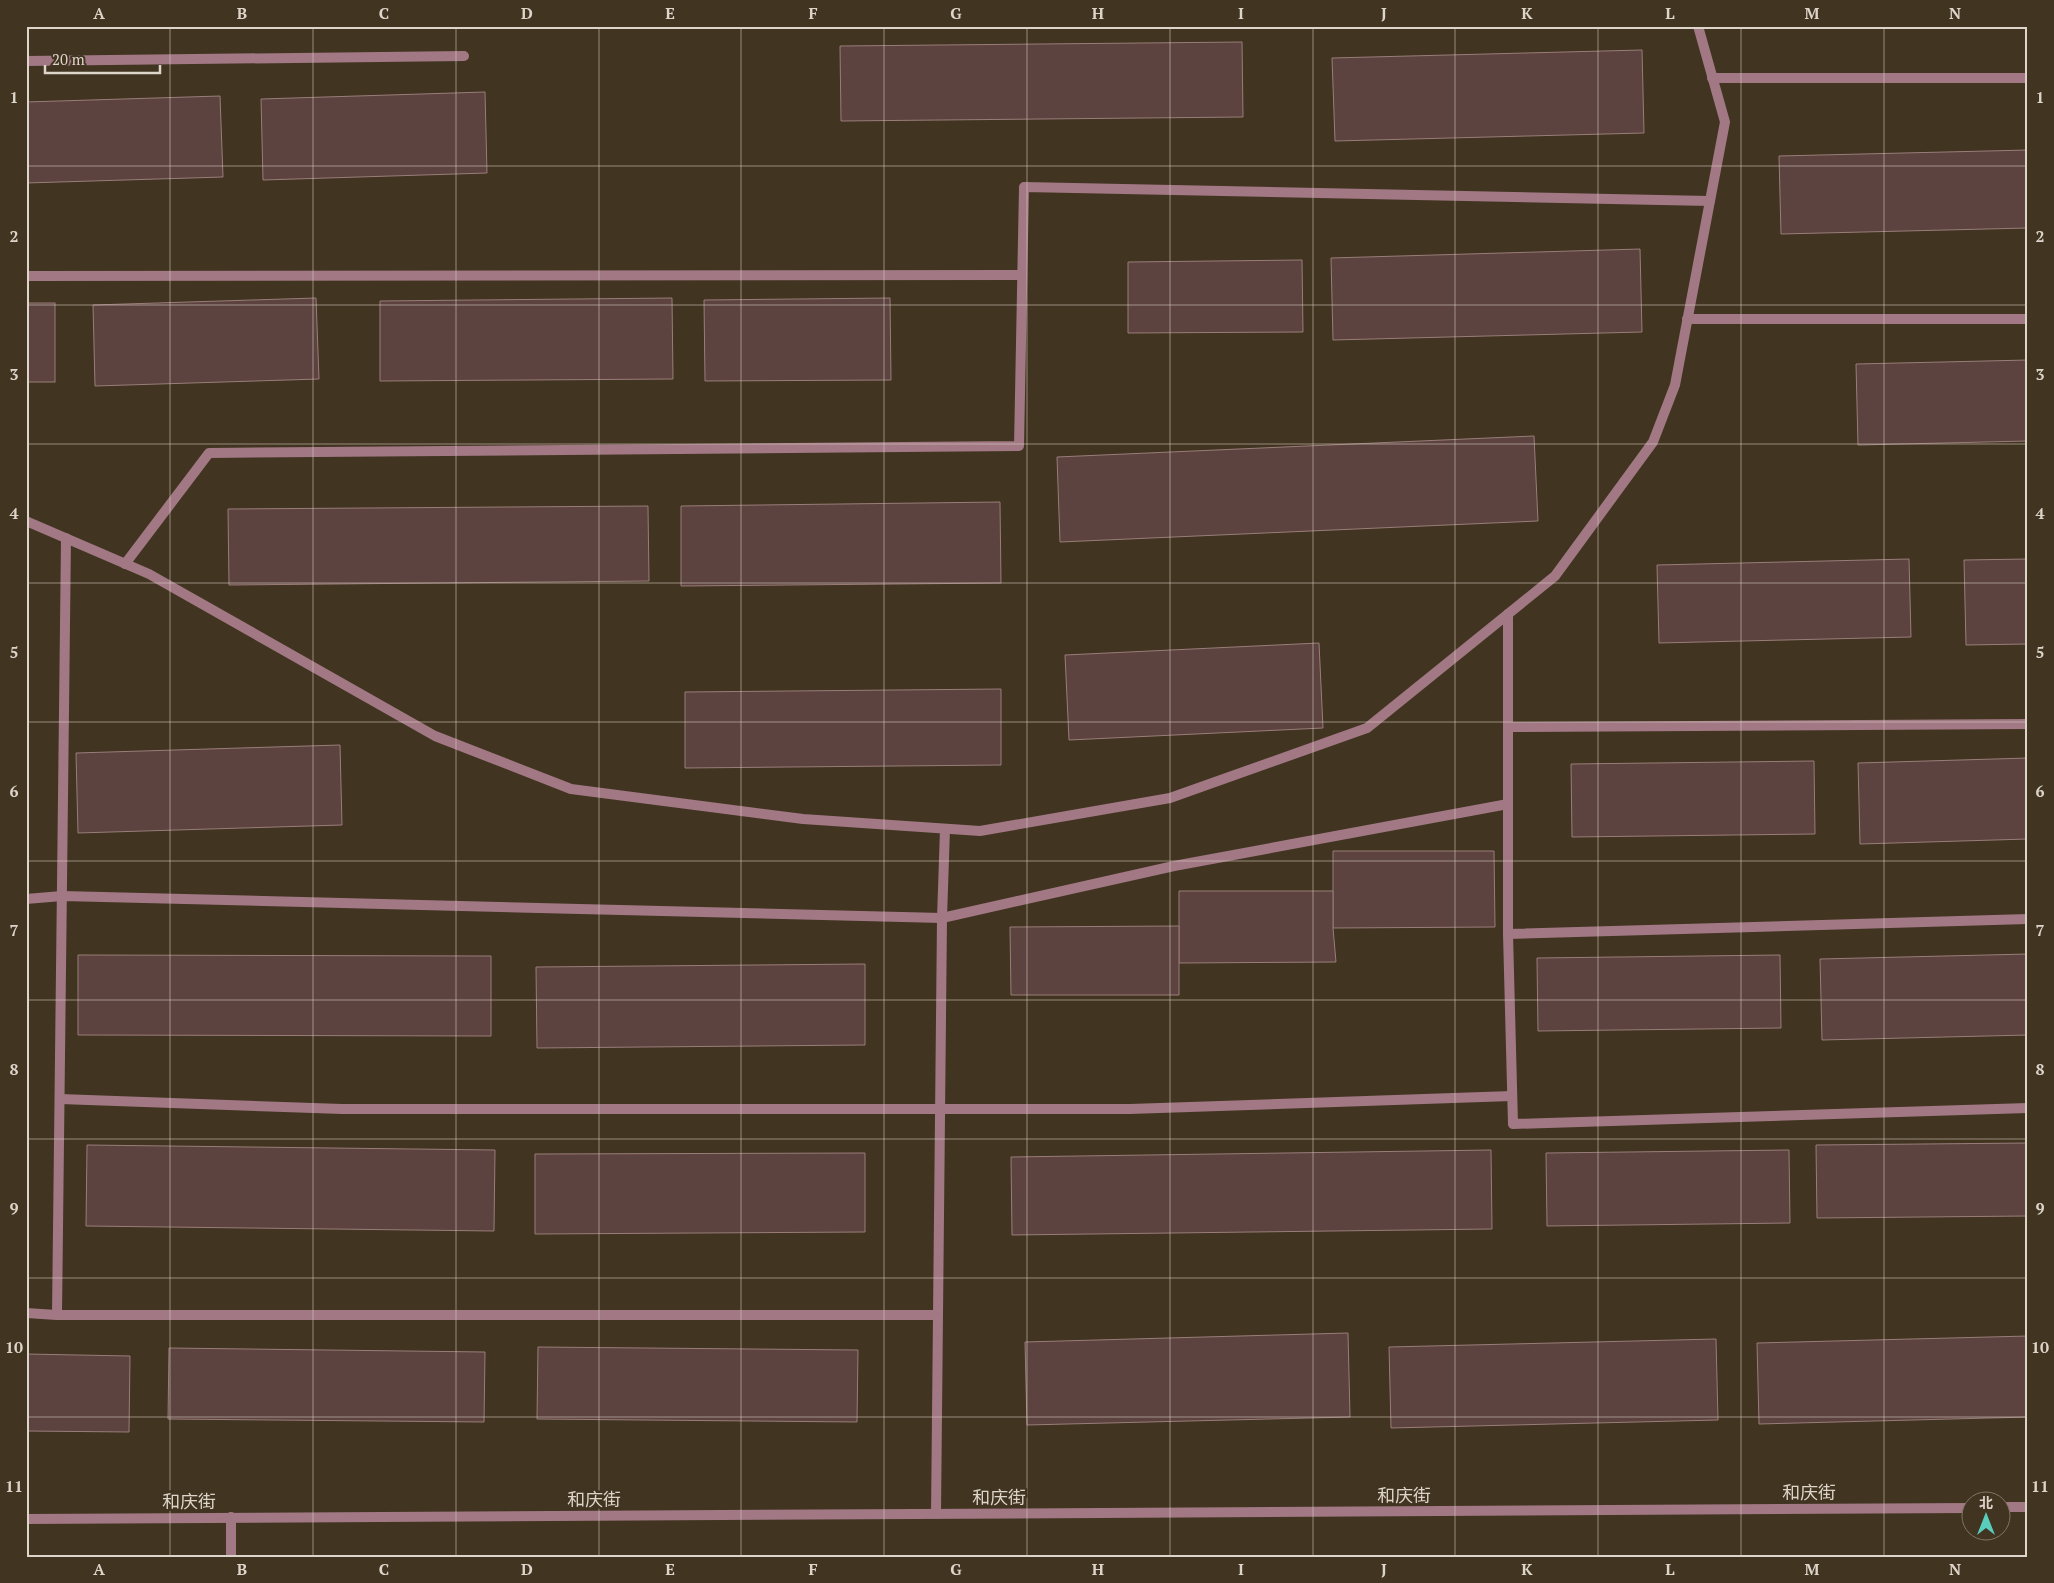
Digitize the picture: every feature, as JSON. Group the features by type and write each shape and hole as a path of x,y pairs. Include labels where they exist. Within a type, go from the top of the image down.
{"street":[{"path":"26,521 149,574 435,736 571,789 803,819 980,831 1170,798 1367,728 1555,576 1653,442 1675,385 1725,122 1698,26"},
{"path":"26,61 464,56"},
{"path":"1712,78 2028,78"},
{"path":"125,564 209,453 1019,446 1024,188 1710,201"},
{"path":"26,276 1022,275"},
{"path":"1687,319 2028,319"},
{"path":"57,1315 66,538"},
{"path":"1508,614 1508,934 1513,1124 2028,1108"},
{"path":"1508,727 2028,724"},
{"path":"26,900 62,896 942,918 1174,866 1508,804"},
{"path":"936,1514 942,918 945,829"},
{"path":"1508,934 2028,919"},
{"path":"60,1099 342,1109 1130,1109 1512,1096"},
{"path":"26,1313 57,1315 938,1315"},
{"path":"2012,1508 2028,1507"},
{"name":"和庆街","path":"26,1519 1962,1508"},
{"path":"231,1518 231,1557"}],"building":[{"path":"1242,42 1243,117 841,121 840,46"},
{"path":"1642,50 1644,133 1335,141 1332,58"},
{"path":"485,92 487,173 263,180 261,99"},
{"path":"220,96 223,177 26,183 26,102"},
{"path":"2028,150 2028,228 1781,234 1779,156"},
{"path":"1640,249 1642,332 1333,340 1331,258"},
{"path":"1302,260 1303,332 1128,333 1128,262"},
{"path":"316,298 319,379 95,386 93,305"},
{"path":"672,298 673,379 380,381 380,301"},
{"path":"890,298 891,380 705,381 704,300"},
{"path":"26,303 55,303 55,382 26,382"},
{"path":"2028,360 2028,441 1858,445 1856,364"},
{"path":"1534,436 1538,521 1060,542 1057,457"},
{"path":"1000,502 1001,583 681,586 681,506"},
{"path":"648,506 649,581 229,585 228,509"},
{"path":"1909,559 1911,637 1659,643 1657,565"},
{"path":"2028,559 2028,644 1966,645 1964,560"},
{"path":"1319,643 1323,728 1069,740 1065,655"},
{"path":"1001,689 1001,765 685,768 685,692"},
{"path":"340,745 342,825 78,833 76,753"},
{"path":"2028,758 2028,839 1860,844 1858,763"},
{"path":"1814,761 1815,834 1572,837 1571,764"},
{"path":"1333,851 1494,851 1495,927 1333,928"},
{"path":"1179,891 1333,891 1333,928 1336,962 1179,963"},
{"path":"1179,926 1179,995 1011,995 1010,927"},
{"path":"2028,954 2028,1035 1822,1040 1820,959"},
{"path":"78,955 491,956 491,1036 78,1035"},
{"path":"1780,955 1781,1028 1538,1031 1537,958"},
{"path":"865,964 865,1045 537,1048 536,967"},
{"path":"2028,1143 2028,1216 1817,1218 1816,1145"},
{"path":"87,1145 495,1150 494,1231 86,1226"},
{"path":"1491,1150 1492,1229 1012,1235 1011,1157"},
{"path":"1789,1150 1790,1223 1547,1226 1546,1153"},
{"path":"865,1153 865,1232 535,1234 535,1154"},
{"path":"1348,1333 1350,1417 1027,1425 1025,1342"},
{"path":"2028,1336 2028,1417 1759,1424 1757,1343"},
{"path":"1716,1339 1718,1420 1391,1428 1389,1347"},
{"path":"538,1347 858,1350 857,1422 537,1419"},
{"path":"169,1348 485,1352 484,1422 168,1419"},
{"path":"26,1354 130,1356 129,1432 26,1431"}]}
